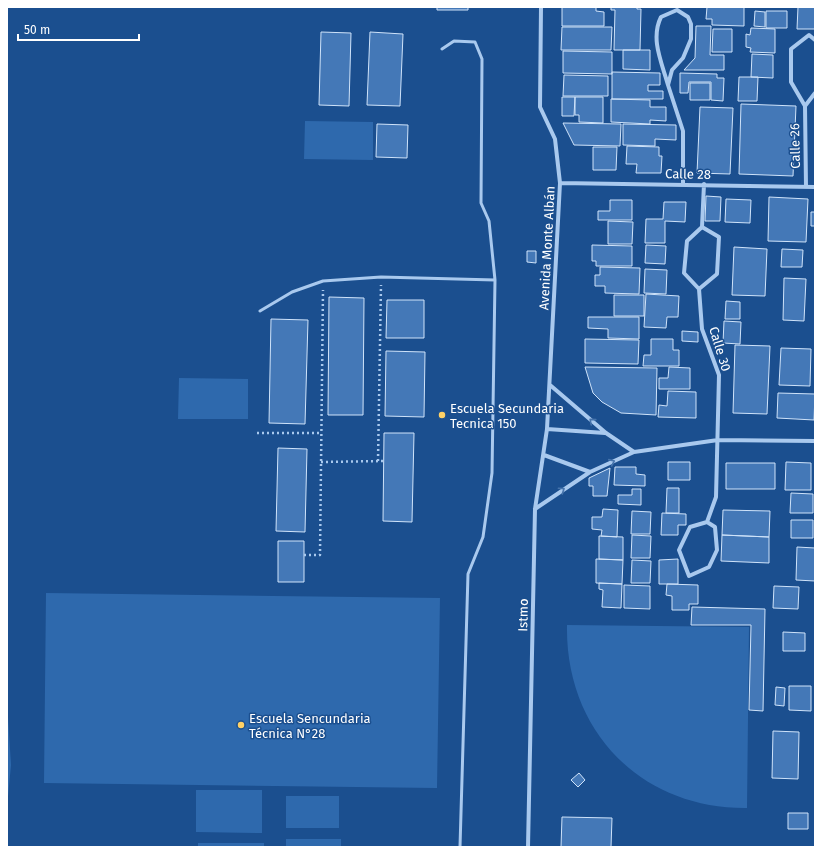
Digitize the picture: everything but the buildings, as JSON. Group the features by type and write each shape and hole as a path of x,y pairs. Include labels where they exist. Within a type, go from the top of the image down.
{"street":[{"name":"Avenida Monte Albán","path":"541,7 540,107 555,139 560,183 550,385"},
{"path":"668,85 672,70 683,58 692,40 691,24 688,17 677,10 661,17 656,28 657,44 668,85 683,131 683,184"},
{"name":"Calle 26","path":"806,187 805,106 791,82 791,50 809,34 815,40"},
{"name":"Calle 26","path":"805,106 815,93"},
{"name":"Calle 28","path":"560,183 704,184 815,187"},
{"path":"702,227 719,237 718,266 717,274 699,289 684,274 687,241 702,227 704,184"},
{"name":"Calle 30","path":"699,289 702,329 719,375 716,497 707,522"},
{"path":"550,385 606,433 634,452"},
{"name":"Istmo","path":"528,847 535,509 544,456 550,385"},
{"path":"547,429 606,433"},
{"path":"535,509 590,472 634,452 718,440 815,441"},
{"path":"544,456 590,472"},
{"path":"707,522 715,527 717,550 709,568 689,576 679,550 690,527 707,522"}],"lane":[{"path":"442,49 454,41 475,42 482,59 481,203 489,221 495,280 492,473 483,537 468,574 460,847"},
{"path":"260,311 292,292 323,281 381,277 495,280"}],"path":[{"path":"378,461 381,277"},
{"path":"304,555 320,555 323,281"},
{"path":"257,433 321,433"},
{"path":"321,462 384,461"}],"shaded area":[{"path":"305,121 373,122 373,160 304,159"},
{"path":"179,378 248,379 248,419 178,419"},
{"name":"Escuela Sencundaria Técnica N°28","path":"46,593 440,598 437,788 44,783"},
{"path":"567,625 749,627 747,808 709,805 674,795 643,778 616,757 595,730 579,698 570,663"},
{"path":"7,701 11,765 7,807"},
{"path":"196,790 262,790 262,833 196,832"},
{"path":"286,796 339,796 339,828 286,828"},
{"path":"286,839 341,839 341,847 286,847"},
{"path":"198,843 264,843 264,847 198,847"}],"place":[{"name":"Escuela Secundaria Tecnica 150","path":"442,415"},
{"name":"Escuela Sencundaria Técnica N°28","path":"241,725"}]}
